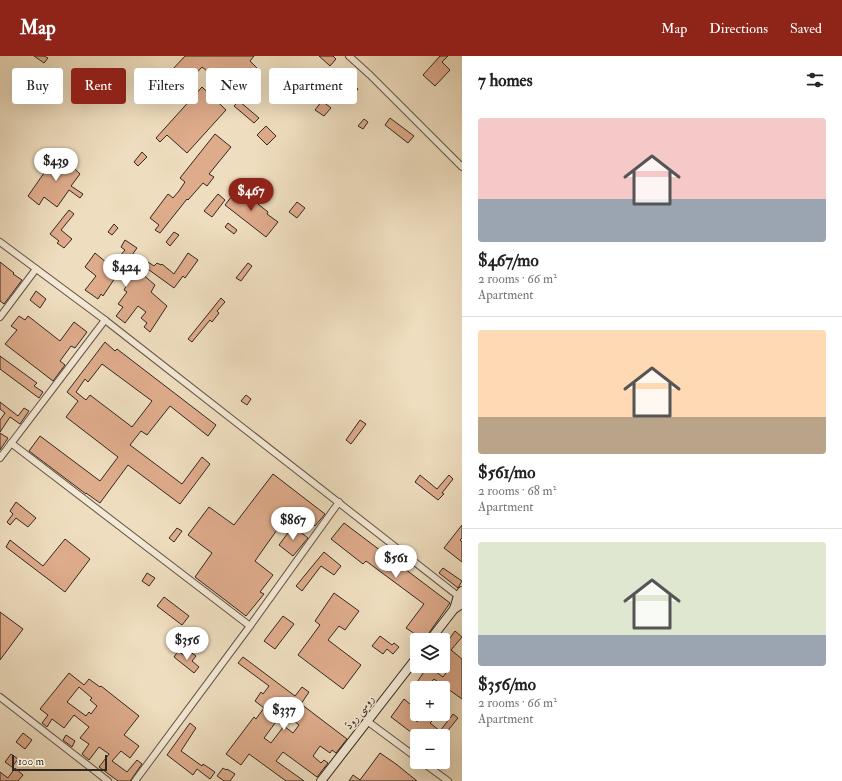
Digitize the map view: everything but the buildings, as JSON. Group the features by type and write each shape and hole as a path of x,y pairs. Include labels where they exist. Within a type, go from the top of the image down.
{"main road":[{"path":"435,633 454,609 461,595"},
{"path":"454,609 462,604"},
{"name":"روسی روڈ","path":"321,781 410,666"}],"street":[{"path":"349,56 462,167"},
{"path":"0,242 105,320 461,595"},
{"path":"0,317 36,269"},
{"path":"0,458 105,320"},
{"path":"11,443 250,626"},
{"path":"135,781 250,626 339,502"},
{"path":"0,697 108,781"},
{"path":"367,721 410,753"},
{"path":"432,769 448,781"}]}
